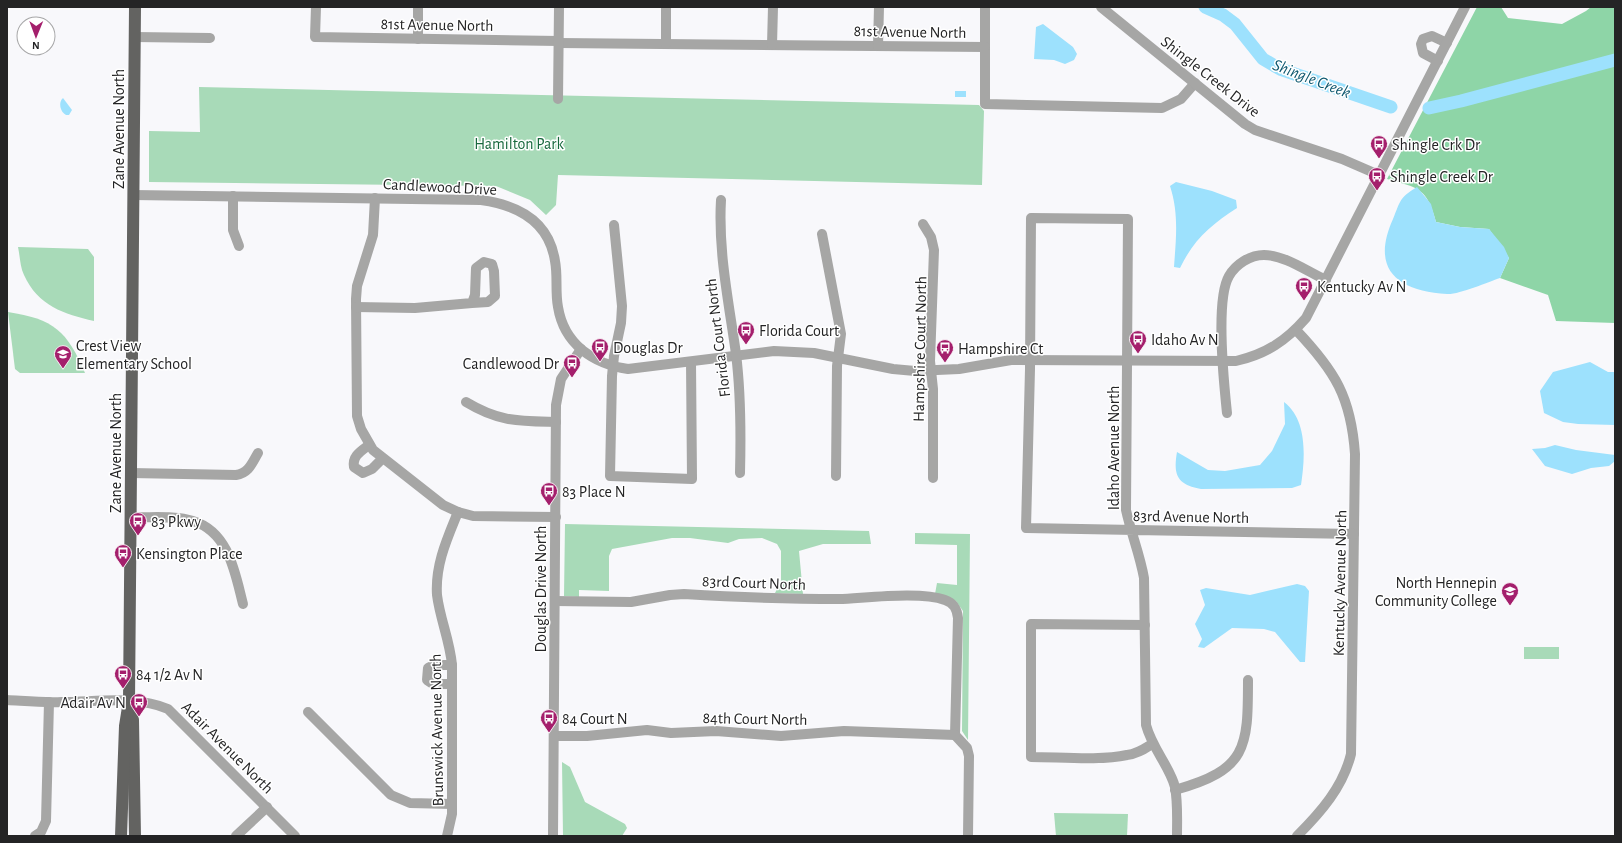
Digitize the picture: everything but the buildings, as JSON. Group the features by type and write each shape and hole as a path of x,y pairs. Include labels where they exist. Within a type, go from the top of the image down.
{"main road":[{"name":"Zane Avenue North","path":"122,836 125,726 129,702 135,7"},
{"name":"Zane Avenue North","path":"129,702 134,720 135,836"}],"street":[{"name":"81st Avenue North","path":"316,7 315,37 666,44 985,47 985,104 1162,108 1181,98 1195,83"},
{"path":"418,7 418,39"},
{"path":"558,99 559,7"},
{"path":"666,7 666,44"},
{"path":"772,45 773,7"},
{"path":"878,46 879,7"},
{"path":"985,7 985,47"},
{"name":"Shingle Creek Drive","path":"1101,7 1232,114 1255,130 1342,158 1379,176"},
{"name":"Candlewood Drive","path":"133,195 481,200 508,205 526,215 544,233 551,246 555,260 556,293 561,320 568,333 581,349 590,356 613,366 628,369 736,355 793,351 893,369 931,371 959,369 998,361 1236,361 1264,352 1284,341 1306,318 1465,7"},
{"path":"1438,61 1423,53 1421,44 1423,39 1432,36 1447,43"},
{"path":"135,37 210,38"},
{"path":"233,196 233,230 239,246"},
{"path":"375,198 373,235 370,249 357,286 356,307 357,416 361,429 369,445 382,459 429,496 458,512 489,517 556,517"},
{"name":"Florida Court North","path":"721,200 720,238 736,355 742,431 740,473"},
{"name":"Idaho Avenue North","path":"1030,360 1031,218 1128,219 1126,502 1144,578 1145,715 1148,735 1170,776 1177,796 1177,836"},
{"name":"Hampshire Court North","path":"923,224 931,237 934,250 930,361 933,478"},
{"path":"614,225 622,306 622,323 613,366 610,476 692,479 691,362"},
{"path":"822,234 841,334 838,358 836,476"},
{"path":"1227,413 1222,362 1223,297 1229,276 1244,261 1264,255 1275,257 1326,280"},
{"path":"356,307 415,308 472,303"},
{"name":"Kentucky Avenue North","path":"1296,330 1324,360 1335,377 1350,414 1355,454 1351,754 1348,769 1334,794 1297,836"},
{"name":"Douglas Drive North","path":"553,836 556,404 561,379 581,349"},
{"name":"83rd Avenue North","path":"1030,360 1026,528 1354,534"},
{"path":"466,402 499,418 516,421 556,422"},
{"path":"369,445 356,456 353,461 354,467 363,473 368,472 382,459"},
{"path":"131,473 241,474 248,470 258,453"},
{"name":"Brunswick Avenue North","path":"447,836 451,824 452,804 452,665 450,648 437,596 437,580 443,548 458,512"},
{"path":"131,517 182,519 193,521 212,531 226,548 236,575 243,604"},
{"name":"83rd Court North","path":"555,601 632,602 684,594 838,599 906,597 939,598 952,604 957,610 958,618 956,735"},
{"path":"1145,625 1031,624 1031,757 1114,757 1141,751 1152,744"},
{"path":"452,665 434,665 428,668 427,674 428,680 433,684 452,684"},
{"path":"1175,790 1214,777 1235,759 1242,747 1246,734 1248,720 1248,680"},
{"name":"Adair Avenue North","path":"7,700 49,702 129,702 159,705 168,708 295,836"},
{"path":"35,836 41,832 46,821 49,702"},
{"path":"308,712 391,795 410,803 452,804"},
{"name":"84th Court North","path":"554,736 587,736 647,730 671,733 716,731 781,736 856,731 956,735"},
{"path":"956,735 967,748 969,756 968,836"},
{"path":"236,836 267,807"}],"green space":[{"path":"1477,7 1501,7 1508,18 1562,24 1591,7 1615,7 1615,323 1556,321 1548,295 1500,278 1509,258 1489,229 1460,227 1436,222 1429,202 1420,191 1387,179"},
{"name":"Hamilton Park","path":"199,87 979,105 984,111 982,185 558,175 556,205 546,215 530,200 496,186 149,182 149,131 200,132"},
{"path":"18,247 88,249 94,257 94,321 62,312 44,301 30,286 23,272"},
{"path":"8,312 37,319 48,323 57,329 72,347 85,373 20,373 15,369"},
{"path":"565,524 869,531 871,544 823,544 799,551 803,594 775,593 781,581 781,551 777,544 762,538 739,539 728,543 690,538 672,538 612,549 609,556 609,591 579,590 579,597 564,596"},
{"path":"915,533 970,534 968,740 962,731 963,611 956,601 935,594 937,583 957,585 957,545 915,544"},
{"path":"1524,647 1559,647 1559,659 1524,659"},
{"path":"562,762 570,767 585,802 625,824 627,828 622,836 563,836"},
{"path":"1054,813 1128,814 1127,836 1056,836"}],"water":[{"path":"1043,24 1073,47 1077,54 1074,60 1065,64 1054,60 1034,59 1036,27"},
{"path":"955,91 966,91 966,97 955,97"},
{"path":"63,98 72,110 69,115 64,114 61,109 60,104"},
{"path":"1176,182 1212,191 1236,200 1237,208 1219,220 1197,241 1180,268 1174,267 1176,216 1170,186"},
{"path":"1417,187 1431,204 1436,222 1460,227 1489,229 1504,247 1509,258 1500,278 1452,294 1447,294 1415,288 1402,282 1393,274 1387,264 1385,252 1387,237 1399,203 1407,194"},
{"path":"1590,362 1608,372 1615,372 1615,425 1563,422 1544,413 1540,391 1553,372"},
{"path":"1284,402 1292,410 1301,429 1304,452 1301,485 1292,488 1201,489 1187,485 1178,478 1176,467 1177,452 1208,470 1225,471 1260,465 1272,451 1285,424"},
{"path":"1555,445 1576,450 1615,455 1615,461 1609,466 1591,468 1572,474 1545,466 1532,449 1545,448"},
{"path":"1297,584 1305,586 1309,591 1305,662 1300,662 1275,632 1264,629 1232,628 1204,648 1198,647 1202,639 1195,624 1205,605 1200,590 1206,588 1250,595"}],"waterway":[{"name":"Shingle Creek","path":"1205,7 1223,15 1235,24 1263,59 1280,69 1391,107"},
{"name":"Shingle Creek","path":"1429,108 1461,101 1615,60"}],"place":[{"name":"Shingle Crk Dr","path":"1379,159"},
{"name":"Shingle Creek Dr","path":"1377,191"},
{"name":"Kentucky Av N","path":"1304,301"},
{"name":"Florida Court","path":"746,345"},
{"name":"Idaho Av N","path":"1138,354"},
{"name":"Douglas Dr","path":"600,362"},
{"name":"Hampshire Ct","path":"945,363"},
{"name":"Crest View Elementary School","path":"63,369"},
{"name":"Candlewood Dr","path":"572,378"},
{"name":"83 Place N","path":"549,506"},
{"name":"83 Pkwy","path":"138,536"},
{"name":"Kensington Place","path":"123,568"},
{"name":"North Hennepin Community College","path":"1510,606"},
{"name":"84 1/2 Av N","path":"123,689"},
{"name":"Adair Av N","path":"139,717"},
{"name":"84 Court N","path":"549,733"}]}
